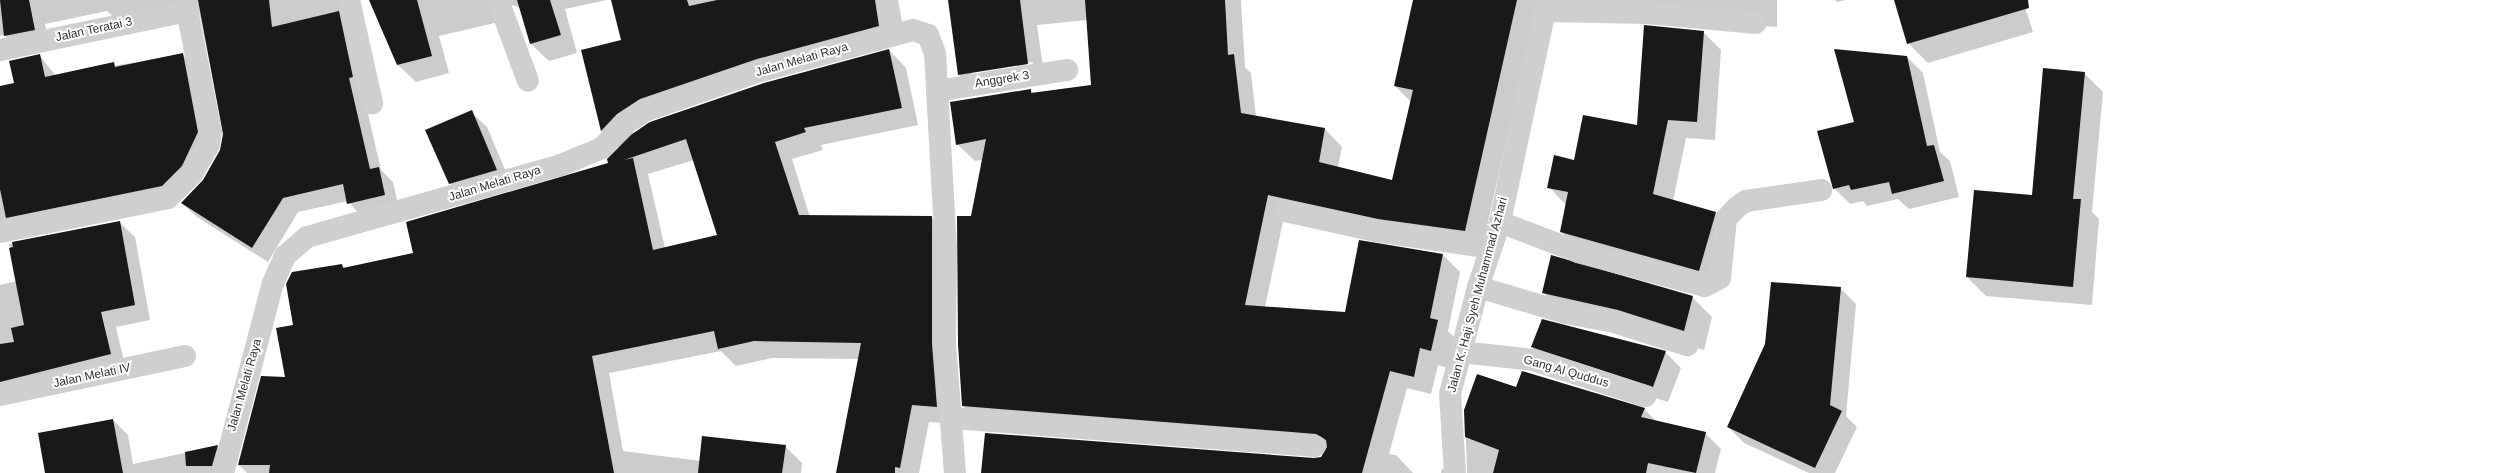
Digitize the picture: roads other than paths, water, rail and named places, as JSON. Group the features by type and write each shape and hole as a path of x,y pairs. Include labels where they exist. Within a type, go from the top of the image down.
{"street":[{"path":"349,0 372,104"},
{"path":"498,0 528,81"},
{"path":"887,0 903,33 922,30 933,42 946,248 945,344 952,418 955,473"},
{"path":"0,232 150,203 168,198 183,184 209,144 211,132 186,5"},
{"name":"Jalan Teratai 3","path":"0,50 186,5"},
{"path":"1546,6 1648,13 1756,23"},
{"name":"Jalan K. Haji Syeh Muhammad Azhari","path":"1455,473 1449,415 1461,352 1478,287 1500,222 1546,6"},
{"name":"Jalan Melati Raya","path":"223,473 273,283 285,256 307,237 561,165 602,148 624,124 644,111 760,71 903,33"},
{"name":"Anggrek 3","path":"937,91 1067,70"},
{"path":"1500,222 1578,252 1705,286 1720,278 1726,219 1737,207 1746,202 1821,190"},
{"path":"1285,211 1376,231 1491,248"},
{"path":"1478,287 1566,312 1614,322 1687,345"},
{"name":"Gang Al Quddus","path":"1461,352 1533,360 1645,396"},
{"name":"Jalan Melati IV","path":"0,395 184,356"},
{"path":"952,418 1314,446"}]}
